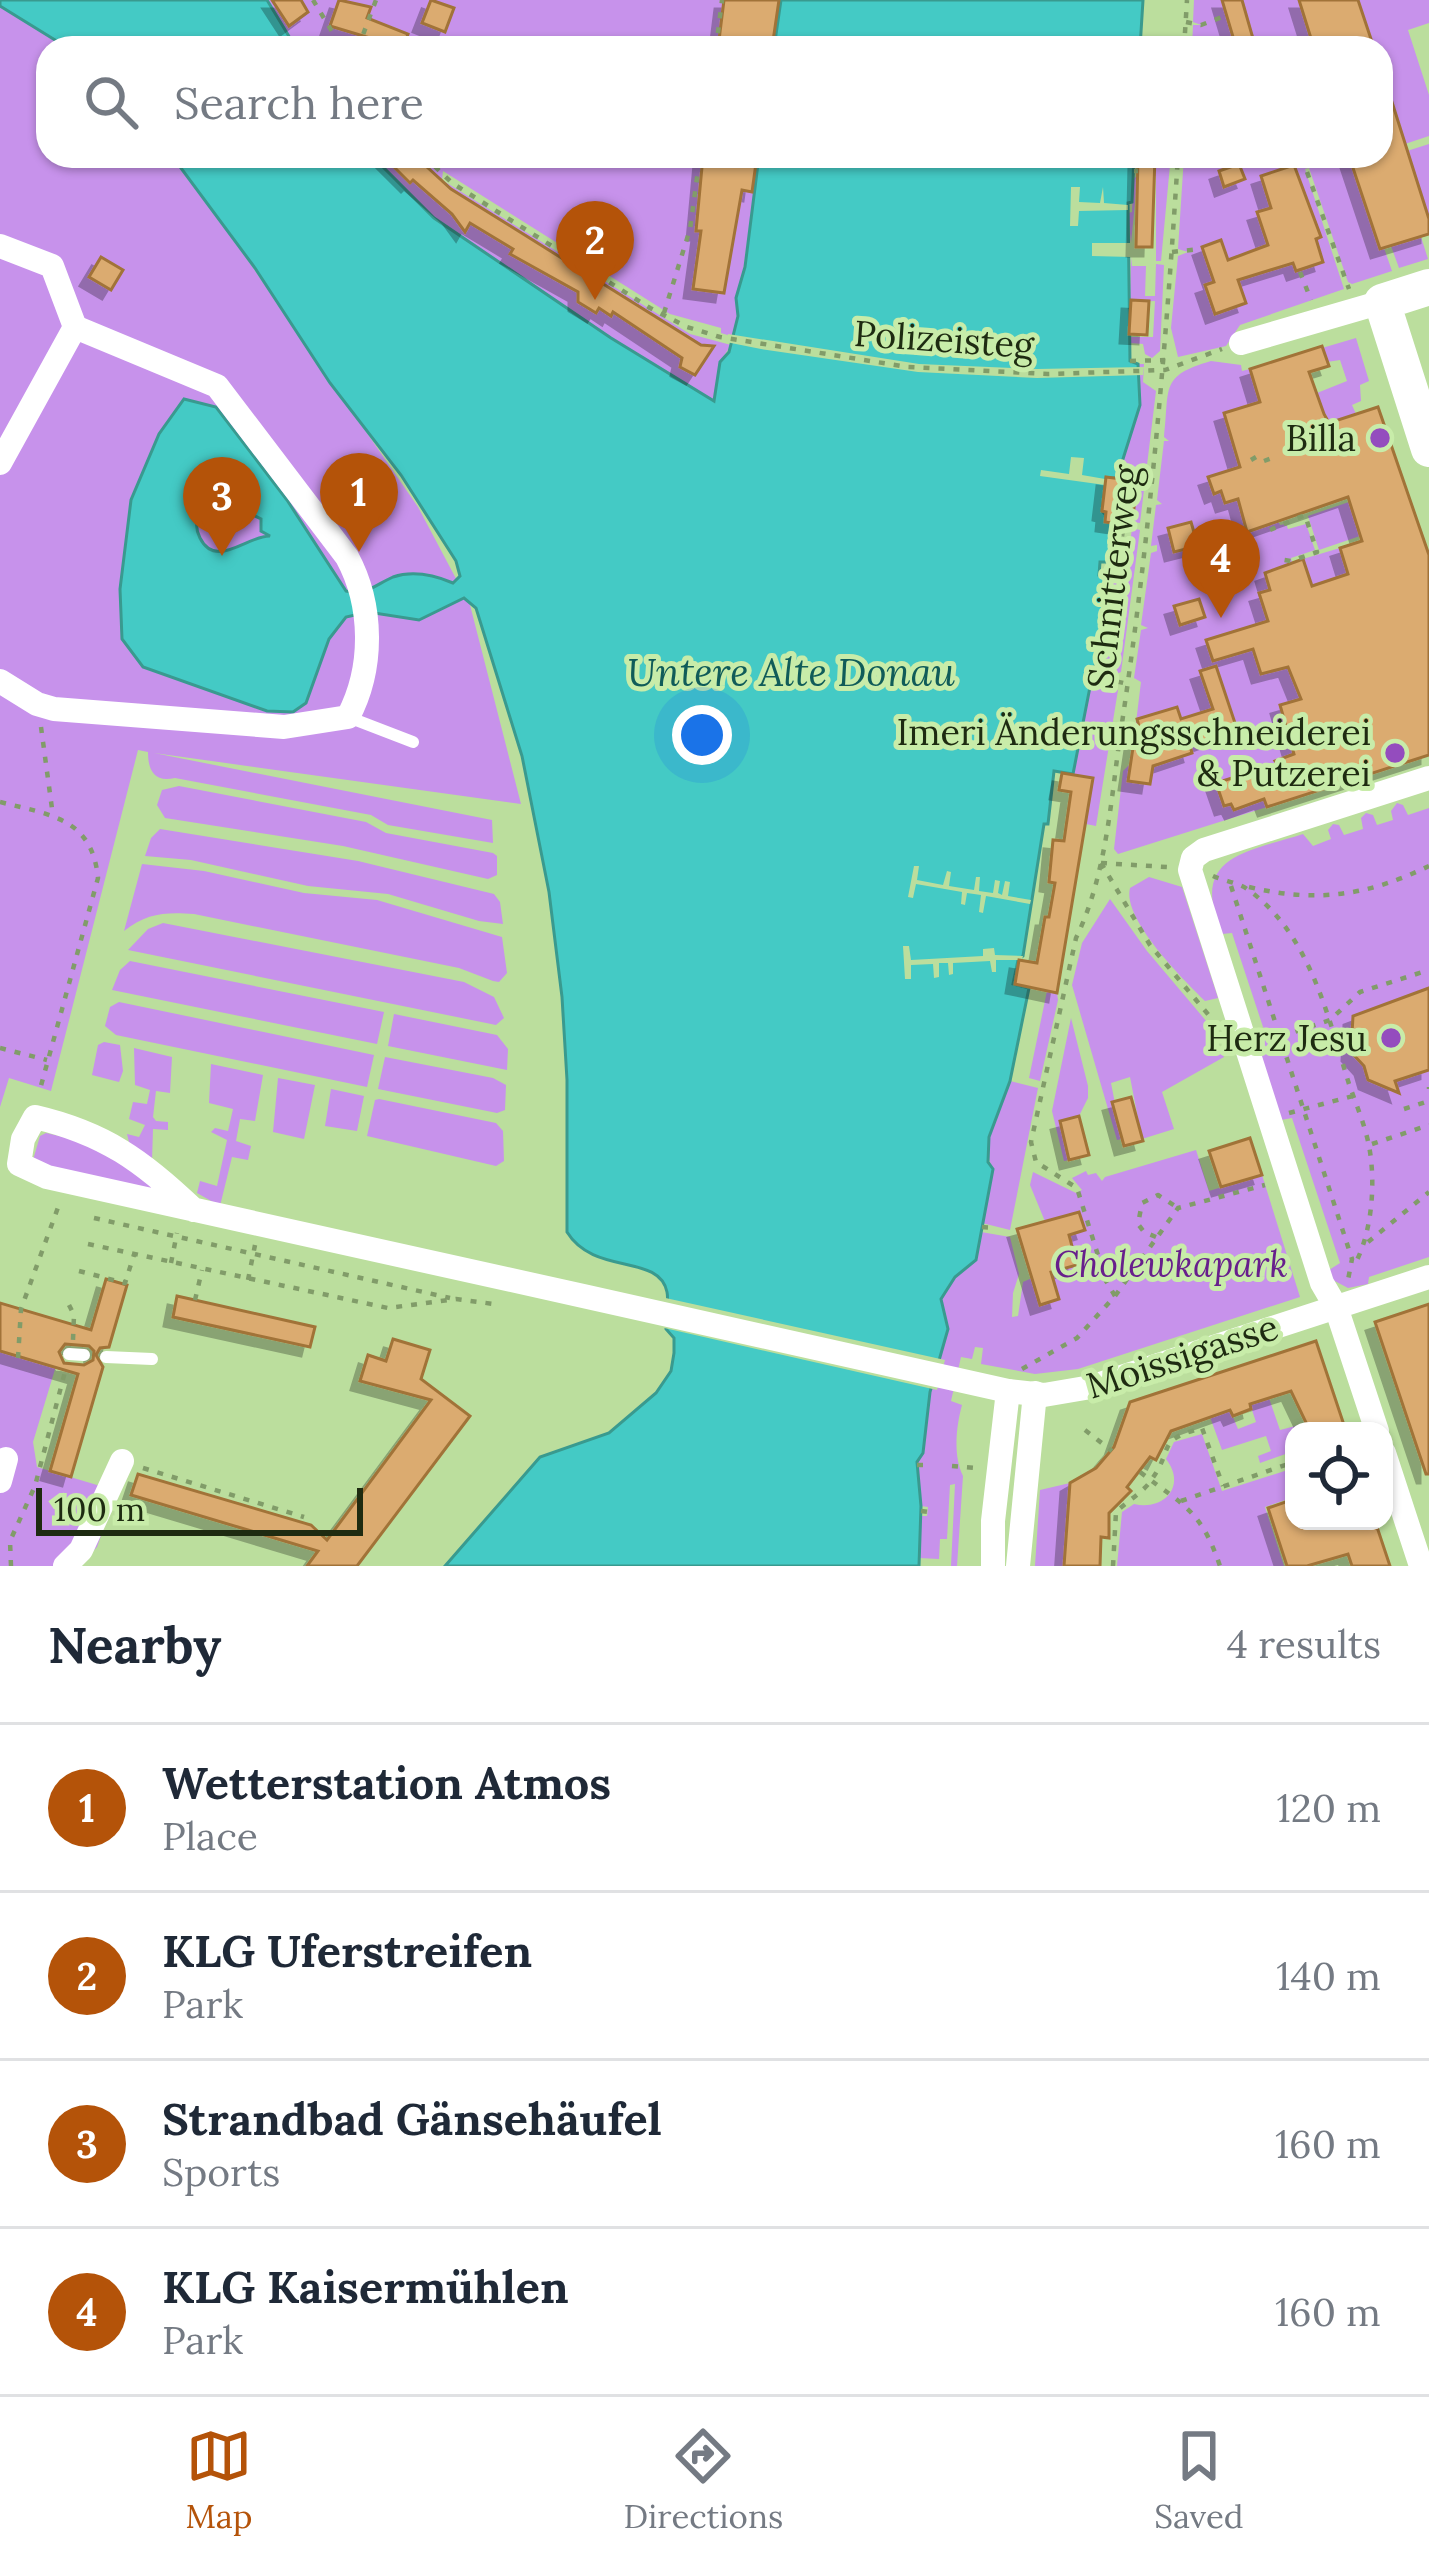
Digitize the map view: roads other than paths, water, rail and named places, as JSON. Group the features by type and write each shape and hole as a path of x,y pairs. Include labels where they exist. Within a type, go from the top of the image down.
{"street":[{"path":"0,245 52,266 75,327 217,386 346,556 360,581 368,636 362,691 348,717 284,727 37,704 0,681"},
{"path":"1241,343 1366,296 1429,286"},
{"path":"1366,296 1429,449"},
{"path":"0,464 75,327"},
{"path":"1374,1422 1336,1307 1322,1283 1190,870 1192,858 1204,850 1429,778"},
{"name":"Moissigasse","path":"188,1209 152,1169 104,1138 34,1117 23,1139 19,1164 66,1181 260,1226 644,1308 1008,1391 1035,1394 1091,1387 1429,1277"},
{"path":"993,1566 993,1521 1008,1391"},
{"path":"1018,1566 1035,1394"},
{"path":"65,1566 81,1550 122,1461"},
{"path":"1393,1480 1421,1566"}],"lane":[{"path":"348,717 412,742"},
{"path":"106,1357 152,1359"}],"water":[{"path":"0,0 267,0 289,36 49,36 0,6"},
{"path":"781,0 1143,0 1141,36 776,36"},
{"name":"Untere Alte Donau","path":"181,168 384,168 434,218 611,338 714,401 720,362 729,352 738,316 736,298 745,267 757,168 1133,168 1132,202 1128,203 1130,361 1138,364 1140,405 1117,478 1106,478 1102,511 1113,523 1109,562 1100,562 1099,575 1108,577 1095,666 1086,680 1091,682 1073,774 1054,771 1023,956 1013,984 1029,988 1010,1081 989,1137 988,1162 993,1169 976,1260 955,1277 941,1299 948,1329 930,1392 923,1453 917,1462 919,1566 445,1566 540,1457 609,1433 656,1393 671,1371 674,1338 666,1329 668,1296 662,1280 639,1267 593,1254 567,1232 567,1080 549,892 522,756 476,608 464,598 419,620 368,612 346,617 329,639 306,703 293,712 267,711 143,667 122,639 120,589 131,500 159,434 184,399 216,407 287,500 346,591 365,591 409,574 453,583 460,576 456,561 401,475 330,383 255,268","holes":["222,467 249,513 261,519 261,531 270,536 223,551 207,547 197,531 198,520 216,496 218,469"]}],"place":[{"name":"KLG Uferstreifen","path":"595,300"},
{"name":"Billa","path":"1380,438"},
{"name":"Wetterstation Atmos","path":"359,552"},
{"name":"Strandbad Gänsehäufel","path":"222,556"},
{"name":"KLG Kaisermühlen","path":"1221,618"},
{"name":"Imeri Änderungsschneiderei & Putzerei","path":"1395,753"},
{"name":"Herz Jesu","path":"1391,1038"}],"park label":[{"name":"Cholewkapark","path":"1171,1264"}]}
